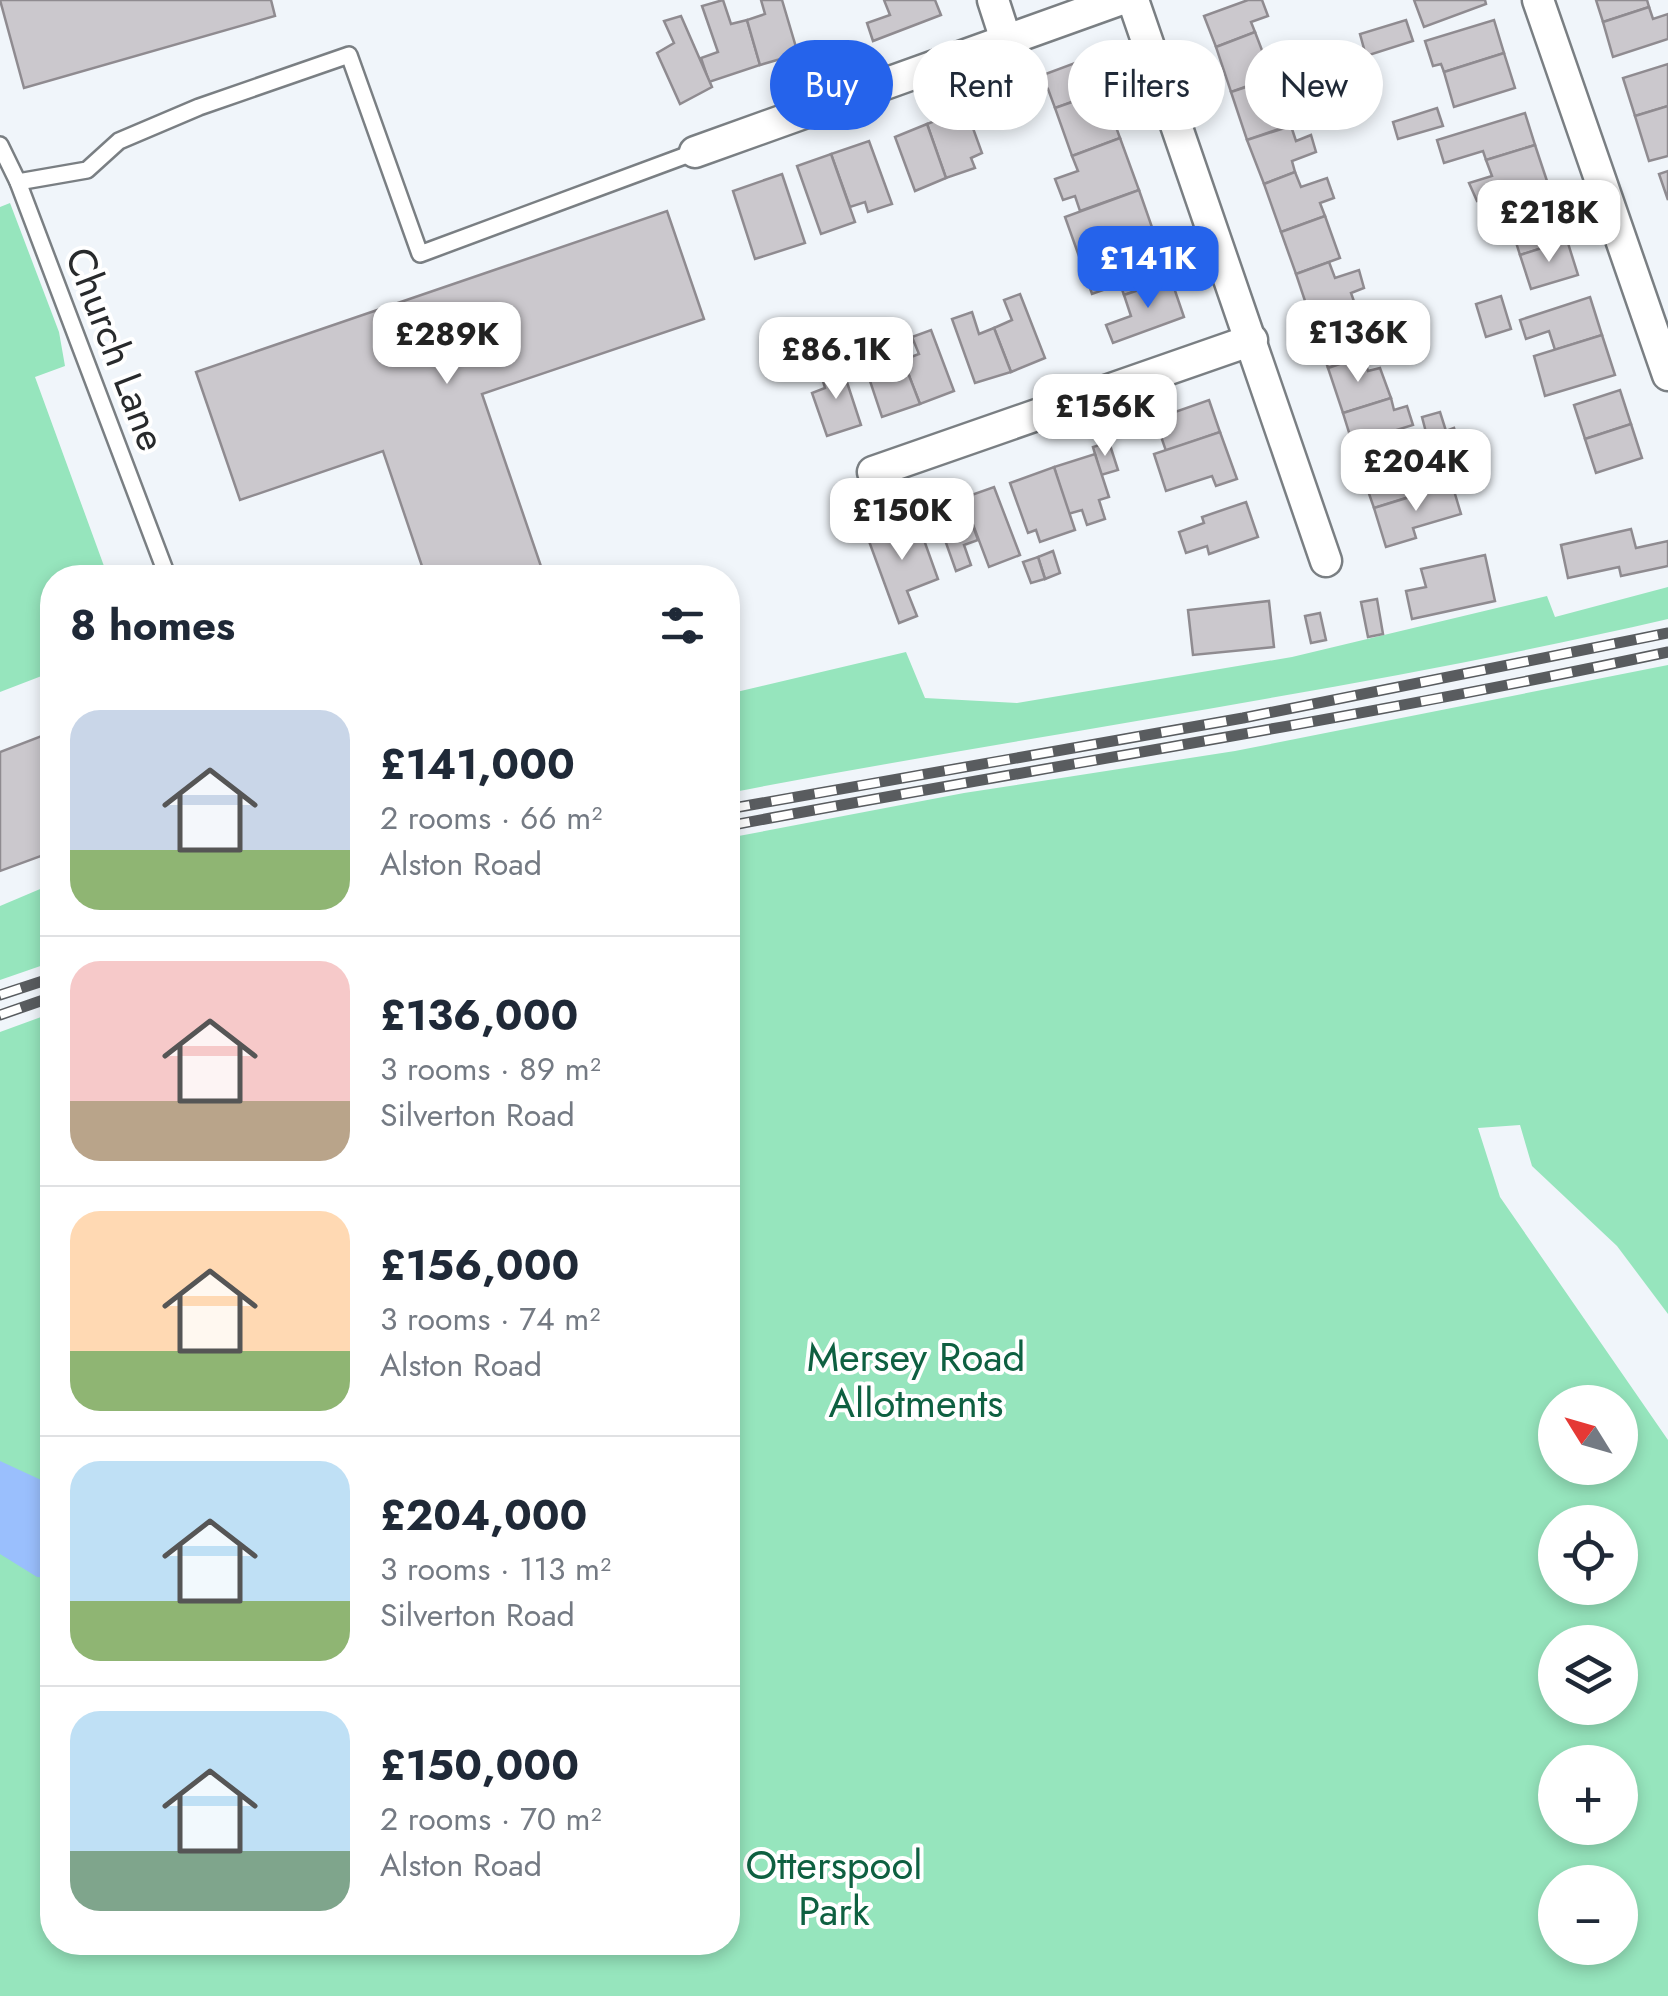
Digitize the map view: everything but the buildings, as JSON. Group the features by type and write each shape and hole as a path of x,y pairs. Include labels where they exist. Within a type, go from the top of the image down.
{"street":[{"path":"993,0 1006,40 1119,0"},
{"path":"1133,0 1326,560"},
{"path":"1538,0 1668,374"},
{"path":"695,152 913,73"},
{"path":"873,472 1252,340"}],"lane":[{"path":"18,182 87,170 118,140 198,107 349,56 420,254 695,152"},
{"name":"Church Lane","path":"0,145 18,182 163,565"}],"green space":[{"path":"10,203 59,332 65,366 35,377 104,565 40,565 40,677 0,692 0,207"},
{"path":"1668,587 1668,619 1551,645 740,791 740,691 906,652 925,698 1017,703 1292,657 1547,596 1555,617"},
{"path":"1668,665 1668,1314 1617,1246 1532,1166 1520,1125 1478,1128 1500,1197 1630,1385 1538,1385 1538,1485 1638,1485 1638,1397 1668,1440 1668,1996 0,1996 0,1032 40,1017 40,1955 740,1955 740,836 964,793 1235,751"},
{"path":"40,889 40,966 0,980 0,906"}],"water":[{"path":"0,1461 40,1479 40,1577 0,1554"}],"railway":[{"path":"740,807 1243,718 1668,633"},
{"path":"740,824 1316,721 1668,652"},
{"path":"0,995 40,982"},
{"path":"0,1015 40,1001"}],"park label":[{"name":"Mersey Road Allotments","path":"916,1380"},
{"name":"Otterspool Park","path":"834,1888"}]}
